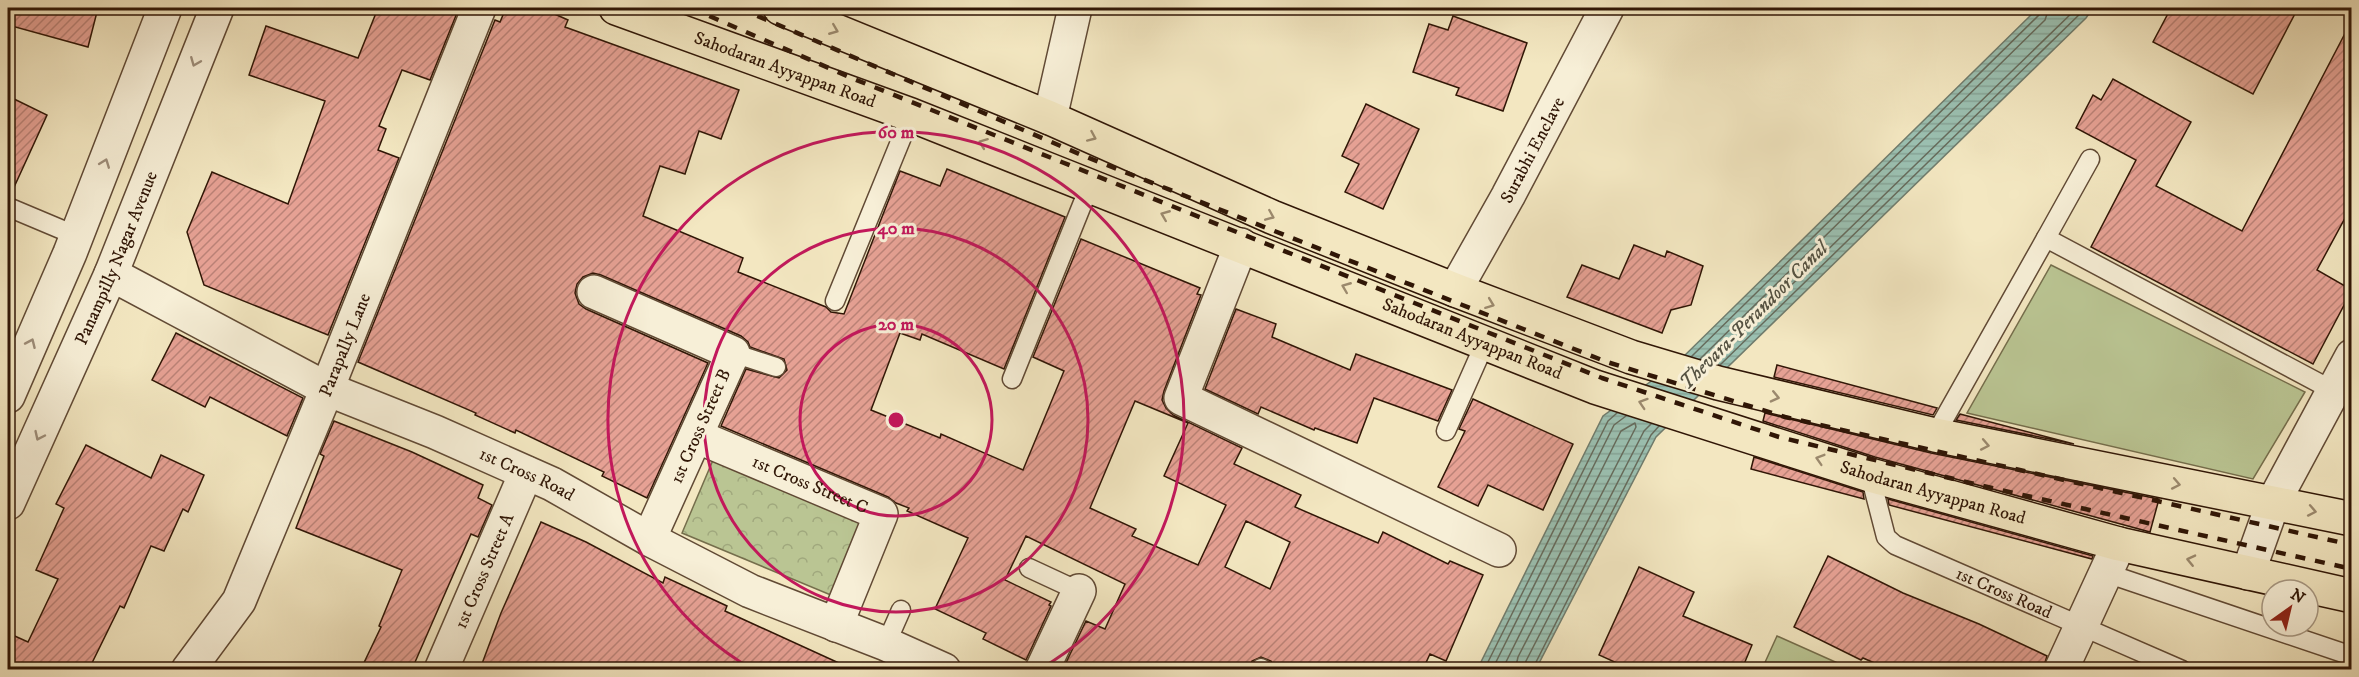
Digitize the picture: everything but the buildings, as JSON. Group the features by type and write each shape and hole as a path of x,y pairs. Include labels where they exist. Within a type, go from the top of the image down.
{"main road":[{"name":"Sahodaran Ayyappan Road","path":"616,8 682,20 911,116 1595,387 1870,475 2113,558 2248,573 2352,596"},
{"name":"Sahodaran Ayyappan Road","path":"780,8 1050,118 1272,217 1631,357 1718,383 1935,435 2352,519"}],"street":[{"path":"56,400 10,385 74,245 165,8"},
{"name":"Panampilly Nagar Avenue","path":"8,502 111,274 217,8"},
{"name":"Parapally Lane","path":"188,669 239,601 480,8"},
{"path":"1050,118 1075,8"},
{"name":"Surabhi Enclave","path":"1455,290 1607,8"},
{"name":"1st Cross Road","path":"74,245 111,274 327,389 435,432 552,484 649,540 750,591 944,669"},
{"path":"1241,245 1181,398 1499,550"},
{"name":"1st Cross Street B","path":"594,292 733,353 649,540"},
{"path":"2248,573 2273,503 2352,356"},
{"name":"1st Cross Street C","path":"696,436 889,517 836,624"},
{"name":"1st Cross Street A","path":"441,669 526,473"},
{"path":"2061,669 2113,558"},
{"path":"1042,669 1086,594"}],"lane":[{"path":"835,301 911,116"},
{"path":"1935,435 2090,159"},
{"path":"1012,379 1090,185"},
{"path":"10,214 74,245"},
{"path":"2046,238 2332,390"},
{"path":"1446,431 1485,343"},
{"path":"733,353 776,367"},
{"name":"1st Cross Road","path":"1870,475 1888,540 2182,669"},
{"path":"2113,558 2352,656"},
{"path":"1029,568 1086,594"},
{"path":"886,644 901,610"}],"green space":[{"path":"2051,265 2305,392 2253,479 1967,413"},
{"path":"716,453 870,518 838,598 682,533"},
{"path":"1777,636 1851,669 1762,669"}],"water":[{"name":"Thevara-Perandoor Canal","path":"2038,8 2093,8 2086,18 1656,437 1536,669 1477,670 1603,416 1679,361"}],"railway":[{"path":"691,8 854,79 1602,378 1779,437 1983,486 2352,569"},
{"path":"739,8 1084,156 1607,362 1785,417 2352,545"}]}
